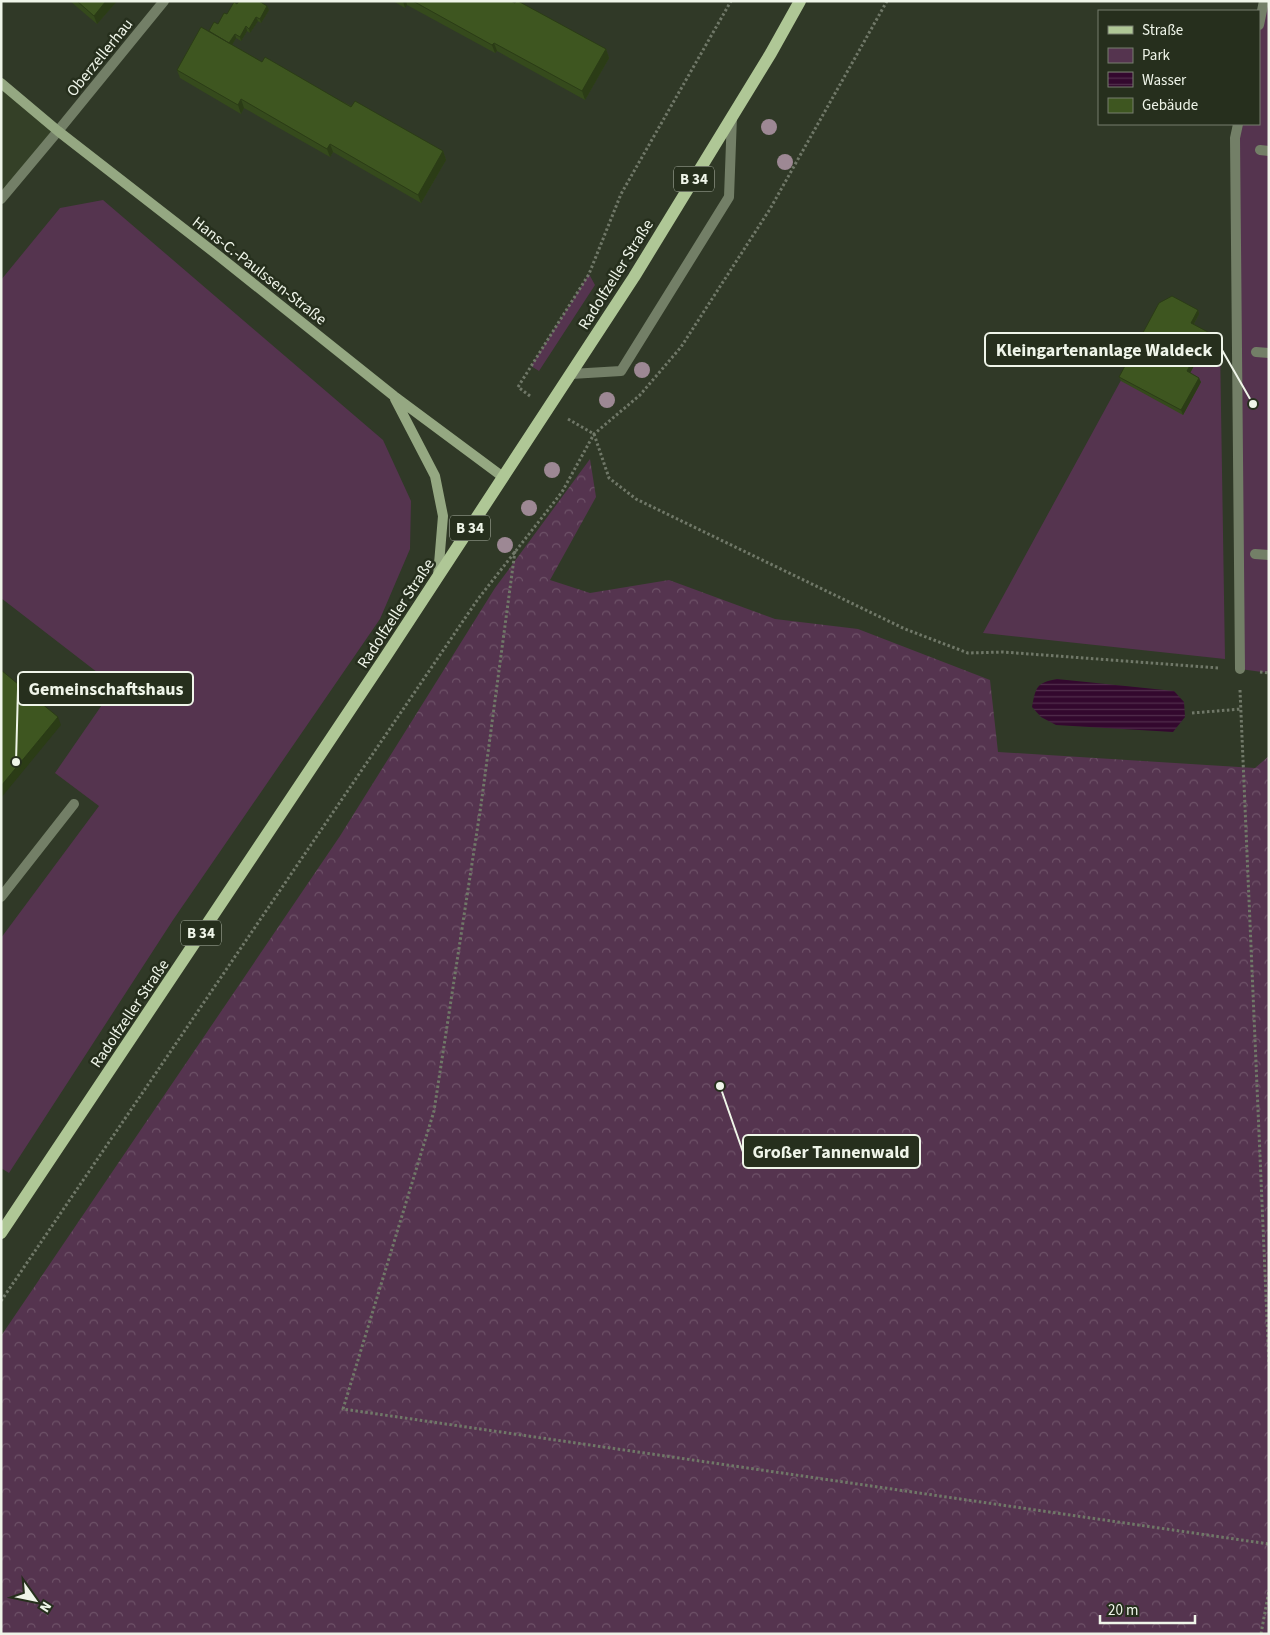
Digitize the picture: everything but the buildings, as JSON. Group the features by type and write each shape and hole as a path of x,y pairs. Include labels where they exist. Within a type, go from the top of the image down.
{"main road":[{"name":"Radolfzeller Straße","path":"1,1233 438,578 634,277 771,53 800,1"}],"street":[{"name":"Oberzellerhau","path":"1,199 164,1"},
{"path":"1260,20 1264,1"},
{"name":"Hans-C.-Paulssen-Straße","path":"1,83 58,131 228,263 394,396 503,477"},
{"path":"571,374 621,371 729,197 732,116"},
{"path":"1238,125 1235,138 1240,669"},
{"path":"1256,352 1269,353"},
{"path":"394,396 436,476 443,516 438,578"},
{"path":"1255,554 1269,555"},
{"path":"1,897 74,804"}],"path":[{"path":"731,1 621,194 589,274 518,387 548,408 594,434 609,478 636,499 905,629 968,653 1003,652 1240,669 1269,1366"},
{"path":"1,1301 473,607 515,550 562,492 594,434 640,395 681,347 770,209 887,1"},
{"path":"515,550 481,805 434,1111 344,1409 1269,1544"},
{"path":"1192,713 1241,709"},
{"path":"1261,1634 1269,1590"}],"shaded area":[{"path":"1,83 58,131 1,199"}],"green space":[{"path":"1269,1 1269,673 1240,669 1238,125 1260,125 1260,14"},
{"path":"103,200 383,440 411,501 410,549 380,619 173,920 9,1173 1,1168 1,938 99,806 55,773 115,686 1,598 1,280 60,208"},
{"path":"589,274 595,285 539,371 531,366"},
{"path":"1161,307 1220,344 1225,659 983,633"},
{"path":"590,459 596,497 550,580 590,593 669,580 775,619 858,629 990,680 998,752 1255,768 1269,756 1269,1634 1,1634 1,1336 340,836 495,588"}],"water":[{"path":"1057,679 1174,691 1184,702 1185,717 1173,732 1056,725 1041,717 1032,707 1038,687 1045,682"}],"place":[{"name":"Kleingartenanlage Waldeck","path":"1253,404"},
{"name":"Gemeinschaftshaus","path":"16,762"},
{"name":"Großer Tannenwald","path":"720,1086"}]}
